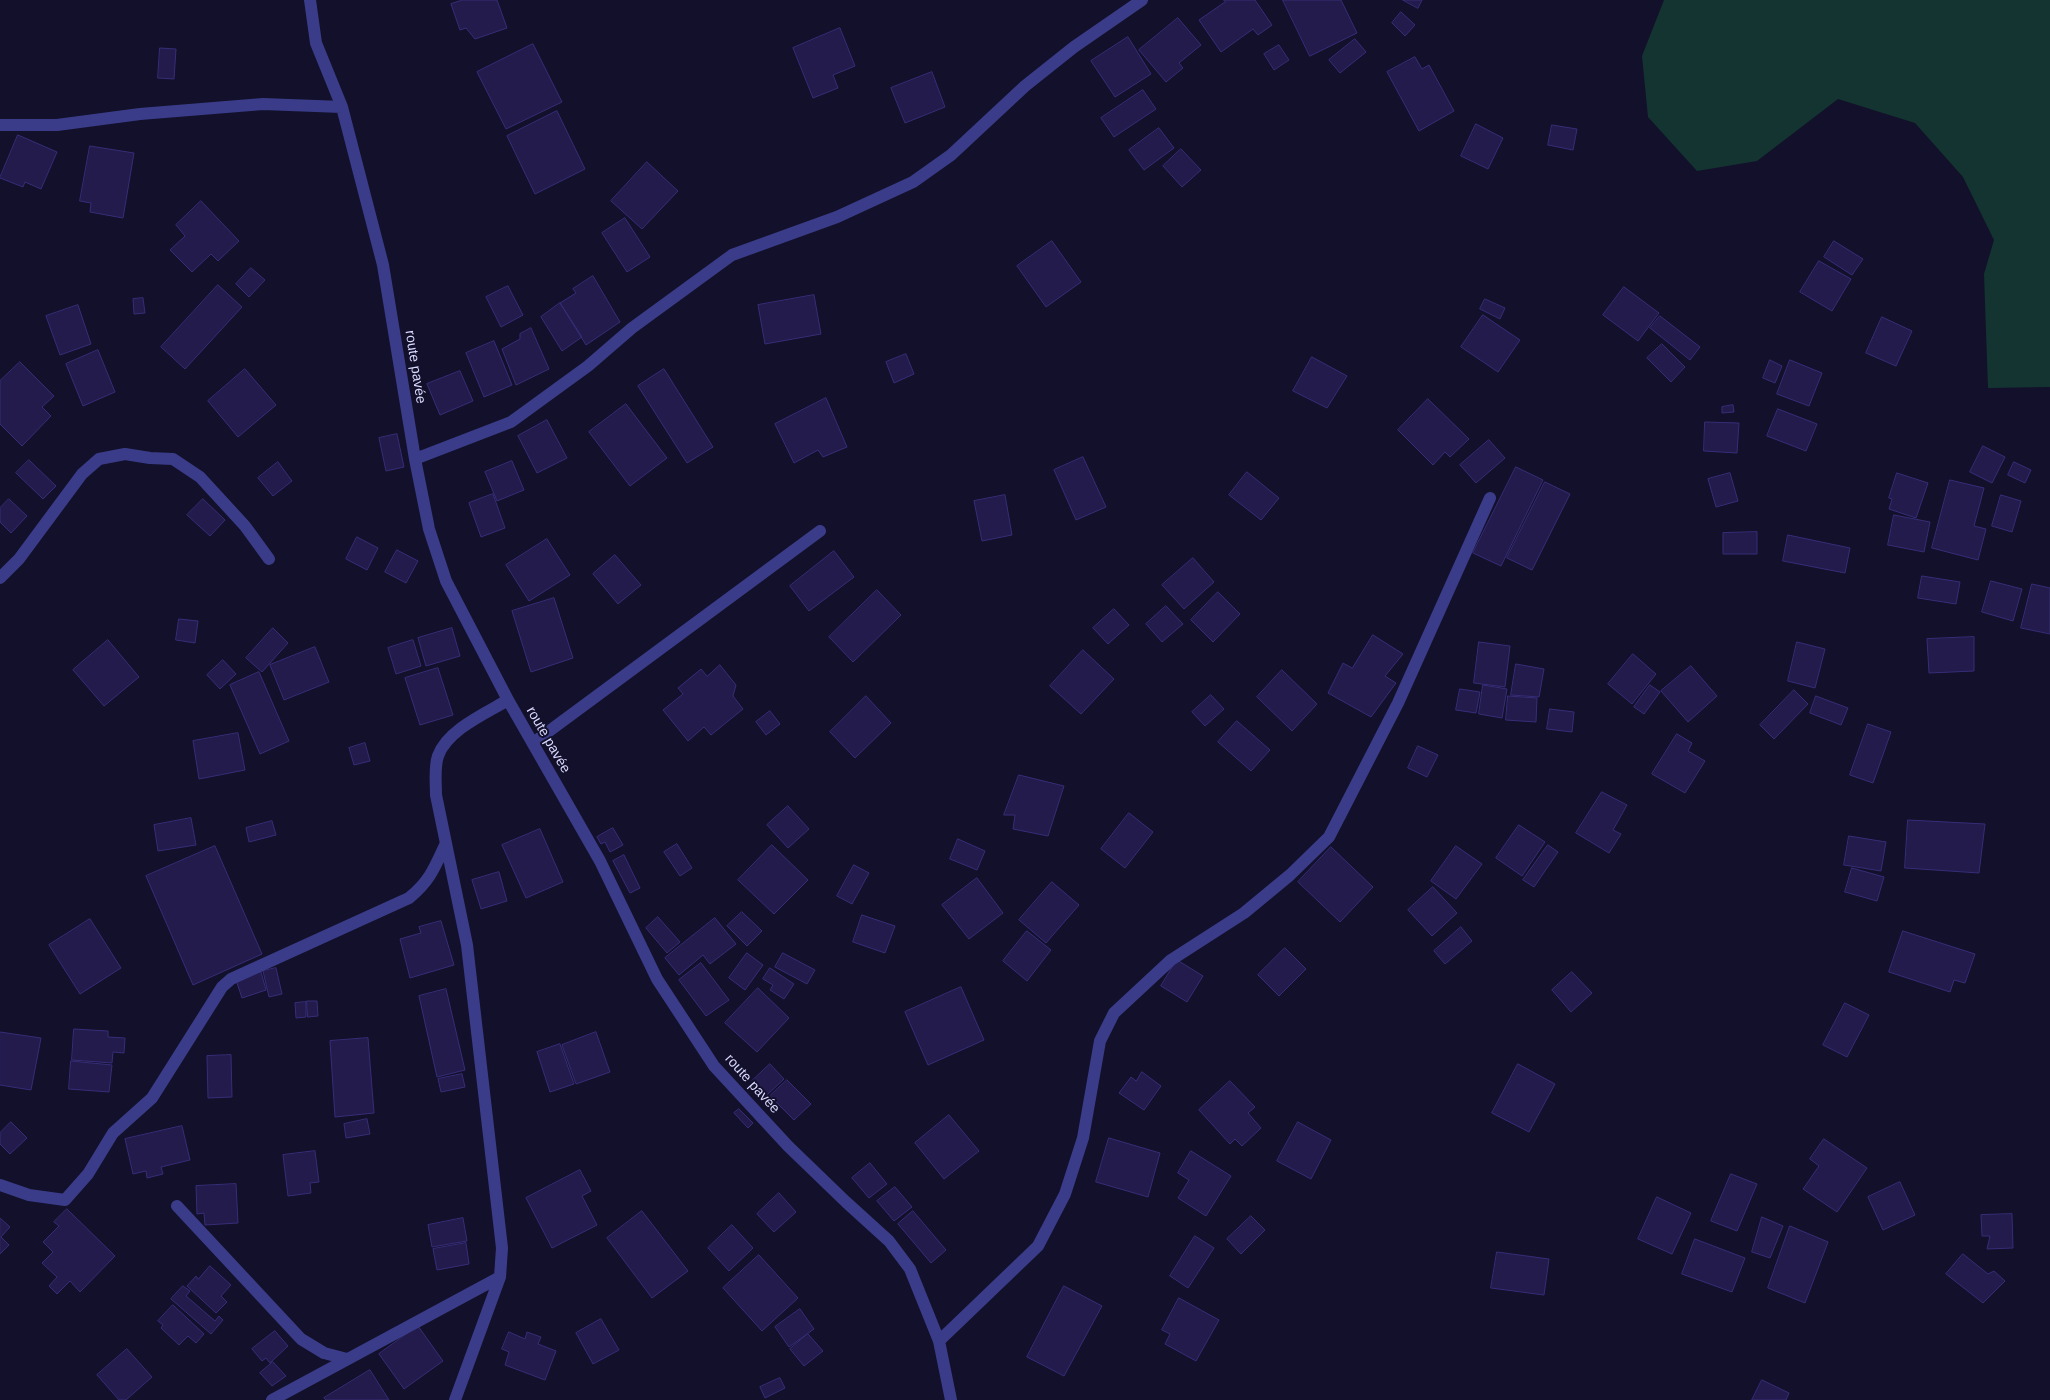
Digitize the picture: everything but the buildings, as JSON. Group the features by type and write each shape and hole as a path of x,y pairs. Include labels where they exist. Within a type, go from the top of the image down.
{"street":[{"name":"route pavée","path":"310,0 316,43 342,107 383,265 428,529 446,581 508,700 600,861 657,979 714,1066 788,1146 889,1241 910,1269 939,1341 951,1400"},
{"path":"415,458 511,422 588,366 632,328 732,255 838,217 913,182 951,155 1025,86 1067,52 1142,0"},
{"path":"0,125 57,125 140,114 263,104 342,107"},
{"path":"0,578 19,560 82,474 99,459 125,454 173,460 200,477 245,526 269,559"},
{"path":"939,1341 1038,1246 1065,1194 1083,1138 1100,1041 1114,1013 1171,960 1244,913 1290,875 1328,837 1398,703 1490,498"},
{"path":"533,743 820,531"},
{"path":"455,1400 500,1277 502,1248 468,945 436,795 435,776 438,756 454,734 508,700"},
{"path":"0,1185 29,1195 65,1200 88,1174 113,1133 152,1098 222,988 231,979 409,898 424,886 446,843"},
{"path":"177,1206 301,1339 324,1353 347,1359"},
{"path":"272,1400 500,1277"}],"green space":[{"path":"1664,0 2050,0 2050,387 1988,388 1984,274 1994,240 1963,177 1915,123 1838,99 1757,161 1697,171 1648,117 1642,56"}]}
